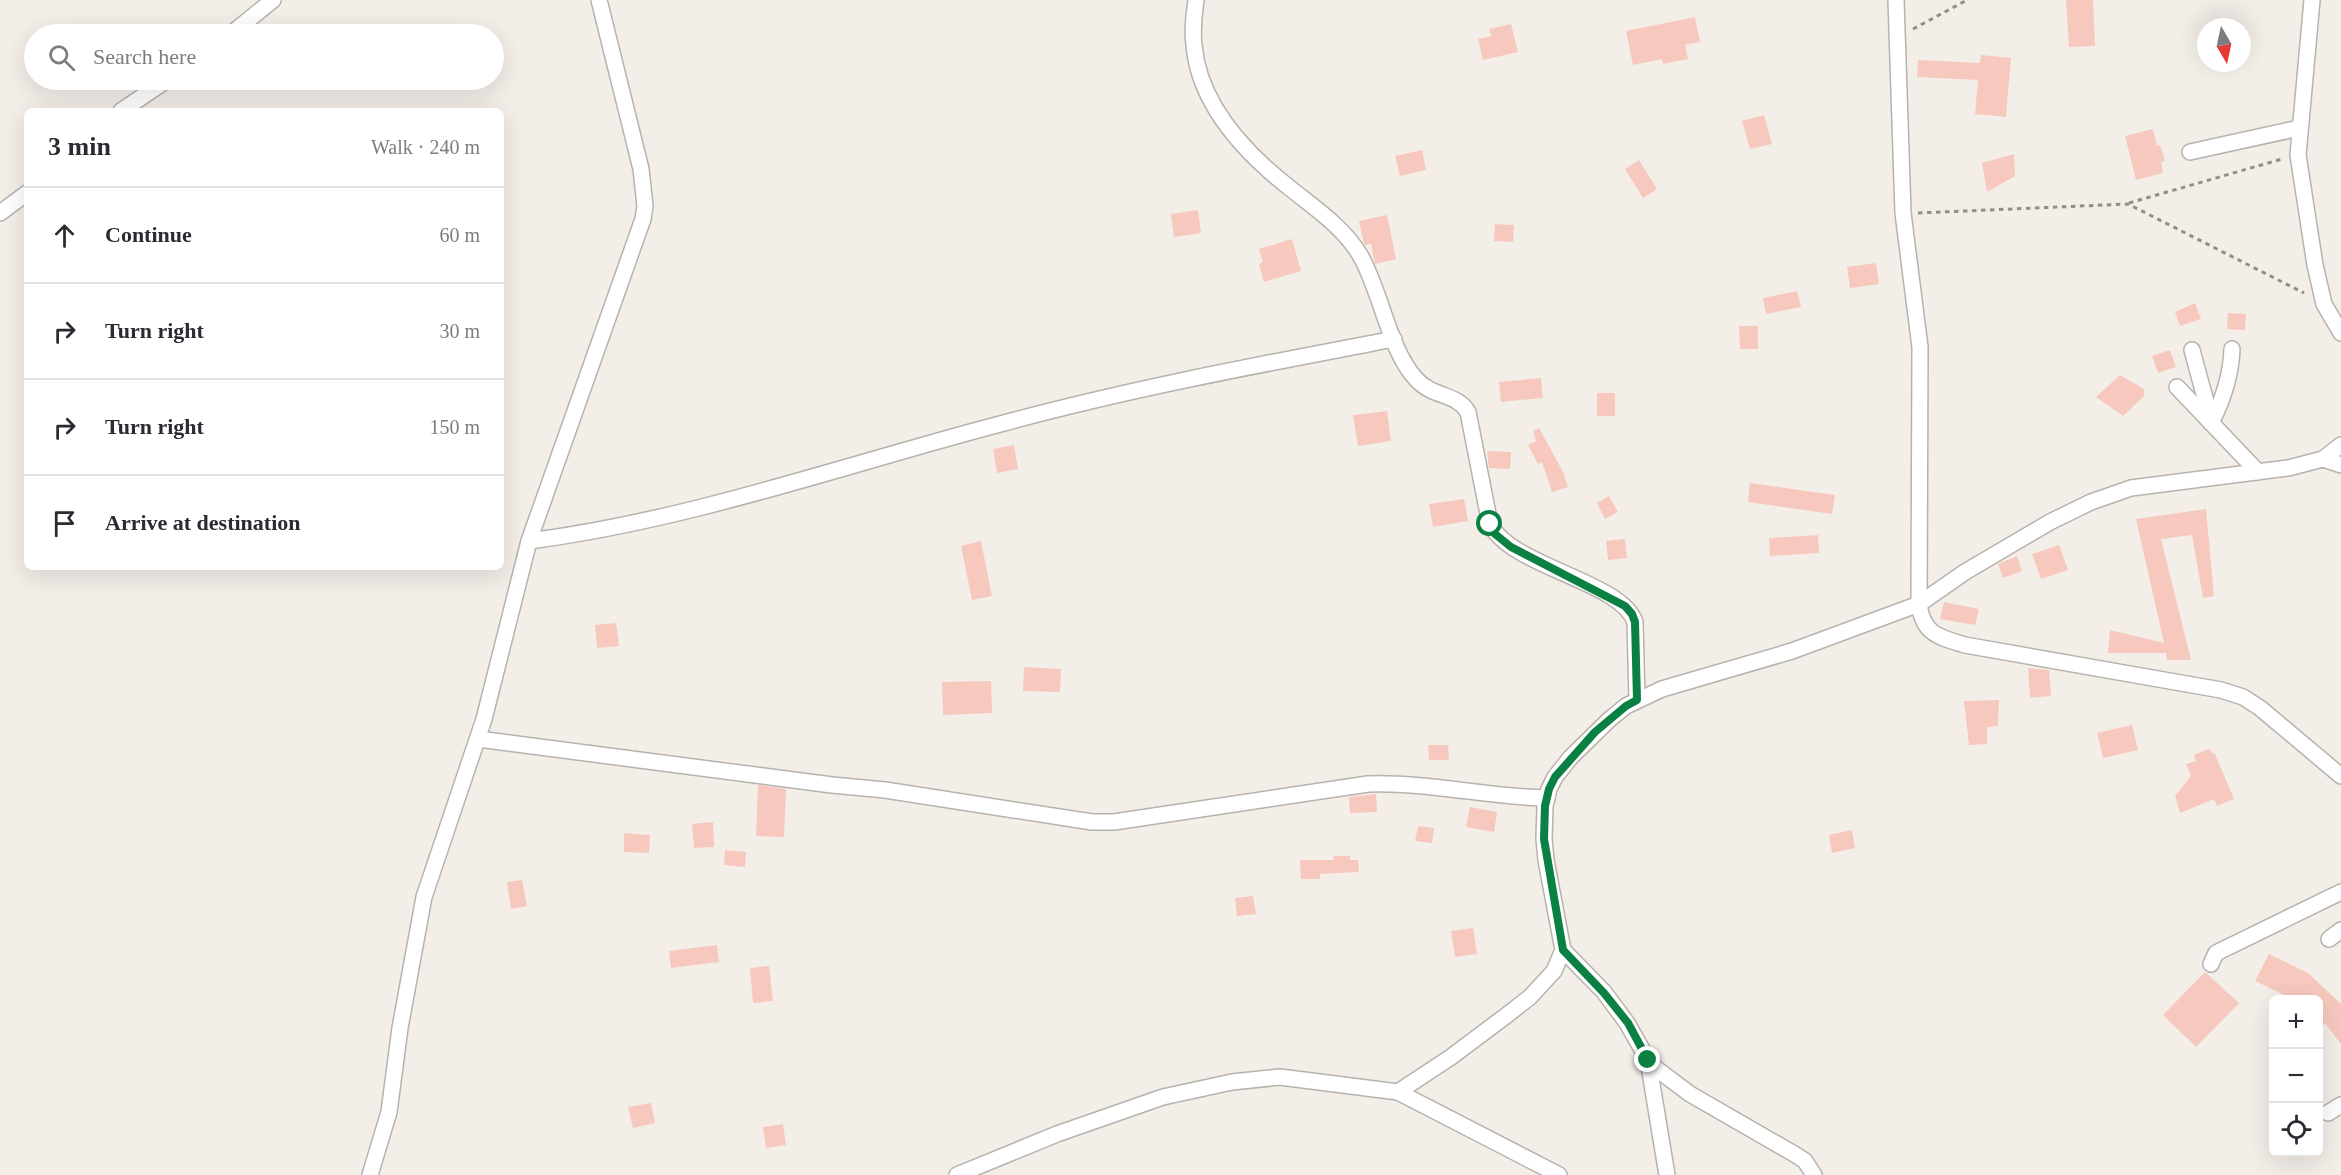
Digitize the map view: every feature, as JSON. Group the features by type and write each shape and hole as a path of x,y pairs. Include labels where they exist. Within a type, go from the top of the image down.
{"street":[{"path":"243,24 273,0"},
{"path":"370,1175 389,1112 400,1028 424,897 478,739 529,541 643,219 645,206 641,169 599,0"},
{"path":"1196,0 1194,48 1199,69 1216,110 1243,146 1284,184 1344,232 1360,255 1373,281 1394,339 1414,378 1434,393 1464,405 1468,412 1490,524 1495,534 1511,547 1608,596 1625,606 1632,614 1635,622 1637,700"},
{"path":"1896,0 1903,213 1920,347 1919,604 1921,619 1929,630 1941,638 1965,645 2152,677 2221,690 2243,697 2260,708 2341,776"},
{"path":"2312,0 2298,155 2314,265 2324,304 2341,333"},
{"path":"125,108 152,90"},
{"path":"2190,152 2300,128"},
{"path":"0,213 24,195"},
{"path":"529,541 621,525 722,501 994,425 1114,395 1394,339"},
{"path":"2211,423 2223,401 2231,371 2232,349"},
{"path":"2192,350 2211,423"},
{"path":"2177,387 2258,472"},
{"path":"1398,1092 1477,1038 1530,997 1554,971 1563,950 1544,839 1547,798 1555,777 1571,757 1610,719 1637,700 1662,689 1792,651 1919,604 1965,572 2050,522 2091,502 2131,488 2288,468 2323,459 2341,445"},
{"path":"2323,459 2341,465"},
{"path":"478,739 885,790 1092,822 1114,822 1368,783 1401,783 1480,794 1547,798"},
{"path":"2211,964 2216,953 2341,892"},
{"path":"1563,950 1621,1014 1650,1064 1690,1094 1805,1161 1814,1175"},
{"path":"1650,1064 1656,1118 1667,1175"},
{"path":"957,1175 1057,1134 1162,1097 1232,1082 1280,1077 1398,1092 1559,1175"}],"path":[{"path":"1898,37 1967,0"},
{"path":"1903,213 2128,204 2298,155"},
{"path":"2128,204 2324,304"}],"building":[{"path":"2066,0 2093,0 2095,46 2069,47"},
{"path":"1695,17 1700,42 1685,45 1688,59 1663,64 1662,59 1633,65 1626,31"},
{"path":"1511,24 1518,52 1483,60 1478,39 1491,36 1489,29"},
{"path":"1981,55 2011,58 2006,117 1975,114 1978,80 1917,77 1918,60 1980,63"},
{"path":"1764,115 1772,144 1750,149 1742,121"},
{"path":"2153,129 2157,146 2160,145 2165,161 2161,162 2163,173 2136,180 2125,136"},
{"path":"1422,150 1426,170 1400,176 1395,156"},
{"path":"2014,154 2015,176 1987,192 1982,163"},
{"path":"1639,160 1657,189 1643,198 1625,169"},
{"path":"1198,210 1201,233 1174,237 1171,214"},
{"path":"1387,215 1396,259 1375,264 1371,244 1364,244 1359,221"},
{"path":"1495,224 1514,225 1513,242 1494,241"},
{"path":"1292,239 1301,271 1264,282 1259,264 1263,262 1259,249"},
{"path":"1876,263 1879,284 1850,288 1847,267"},
{"path":"1797,291 1801,307 1766,314 1763,298"},
{"path":"2195,303 2201,319 2180,326 2175,312"},
{"path":"2228,313 2246,314 2245,330 2227,329"},
{"path":"1739,326 1758,326 1758,349 1740,349"},
{"path":"2170,350 2176,367 2158,373 2152,356"},
{"path":"2120,375 2144,389 2144,396 2123,416 2096,397"},
{"path":"1541,378 1543,398 1501,402 1499,382"},
{"path":"1597,393 1615,393 1615,416 1597,416"},
{"path":"1387,411 1391,441 1358,446 1353,415"},
{"path":"1539,428 1563,472 1568,487 1552,492 1542,462 1538,464 1528,445 1536,441 1533,431"},
{"path":"1014,445 1018,469 997,473 993,449"},
{"path":"1487,451 1511,452 1510,469 1489,468"},
{"path":"1750,483 1835,495 1832,514 1748,502"},
{"path":"1609,496 1618,512 1605,519 1597,503"},
{"path":"1464,499 1468,521 1433,527 1429,504"},
{"path":"2206,509 2214,596 2203,598 2192,535 2161,539 2191,660 2167,660 2166,653 2108,653 2110,630 2164,643 2136,519"},
{"path":"1818,535 1819,553 1770,556 1769,538"},
{"path":"1625,539 1627,558 1608,560 1606,541"},
{"path":"981,541 992,596 972,600 961,546"},
{"path":"2059,545 2068,570 2041,579 2032,554"},
{"path":"2017,556 2022,571 2003,578 1998,564"},
{"path":"1944,602 1979,609 1975,625 1940,619"},
{"path":"616,623 619,646 597,648 595,625"},
{"path":"1024,667 1061,669 1060,692 1023,691"},
{"path":"2028,668 2049,670 2051,696 2030,698"},
{"path":"991,681 992,713 943,715 942,682"},
{"path":"1999,700 1998,726 1987,727 1987,744 1969,745 1964,701"},
{"path":"2132,725 2138,750 2103,758 2097,733"},
{"path":"1428,745 1448,745 1449,760 1429,760"},
{"path":"2209,749 2215,754 2234,799 2217,806 2214,799 2180,813 2175,796 2191,776 2186,764 2196,761 2194,755"},
{"path":"758,785 786,789 784,837 756,836"},
{"path":"1376,794 1377,812 1350,813 1349,797"},
{"path":"1470,807 1497,812 1494,832 1466,827"},
{"path":"713,822 714,847 694,848 692,824"},
{"path":"1418,826 1434,828 1432,843 1415,841"},
{"path":"1852,830 1855,848 1832,853 1829,835"},
{"path":"624,833 650,835 649,853 624,852"},
{"path":"725,850 746,852 745,867 724,865"},
{"path":"1333,856 1350,856 1350,860 1358,860 1359,872 1320,874 1320,879 1301,879 1300,860 1334,860"},
{"path":"522,880 527,906 511,909 507,882"},
{"path":"1253,896 1256,914 1237,916 1235,898"},
{"path":"1473,928 1477,954 1455,957 1451,931"},
{"path":"717,945 719,962 671,968 669,951"},
{"path":"2269,954 2308,973 2341,1004 2341,1044 2325,1023 2323,1026 2323,995 2285,995 2255,981"},
{"path":"769,966 773,1001 753,1003 750,968"},
{"path":"2205,972 2239,1003 2196,1047 2163,1015"},
{"path":"651,1103 655,1123 633,1128 628,1107"},
{"path":"783,1124 786,1145 766,1148 763,1127"}],"route":[{"path":"1490,524 1495,534 1511,547 1625,606 1635,622 1637,700 1626,706 1595,732 1555,777 1549,789 1543,822 1546,860 1563,950 1604,993 1628,1023 1648,1060"}]}
